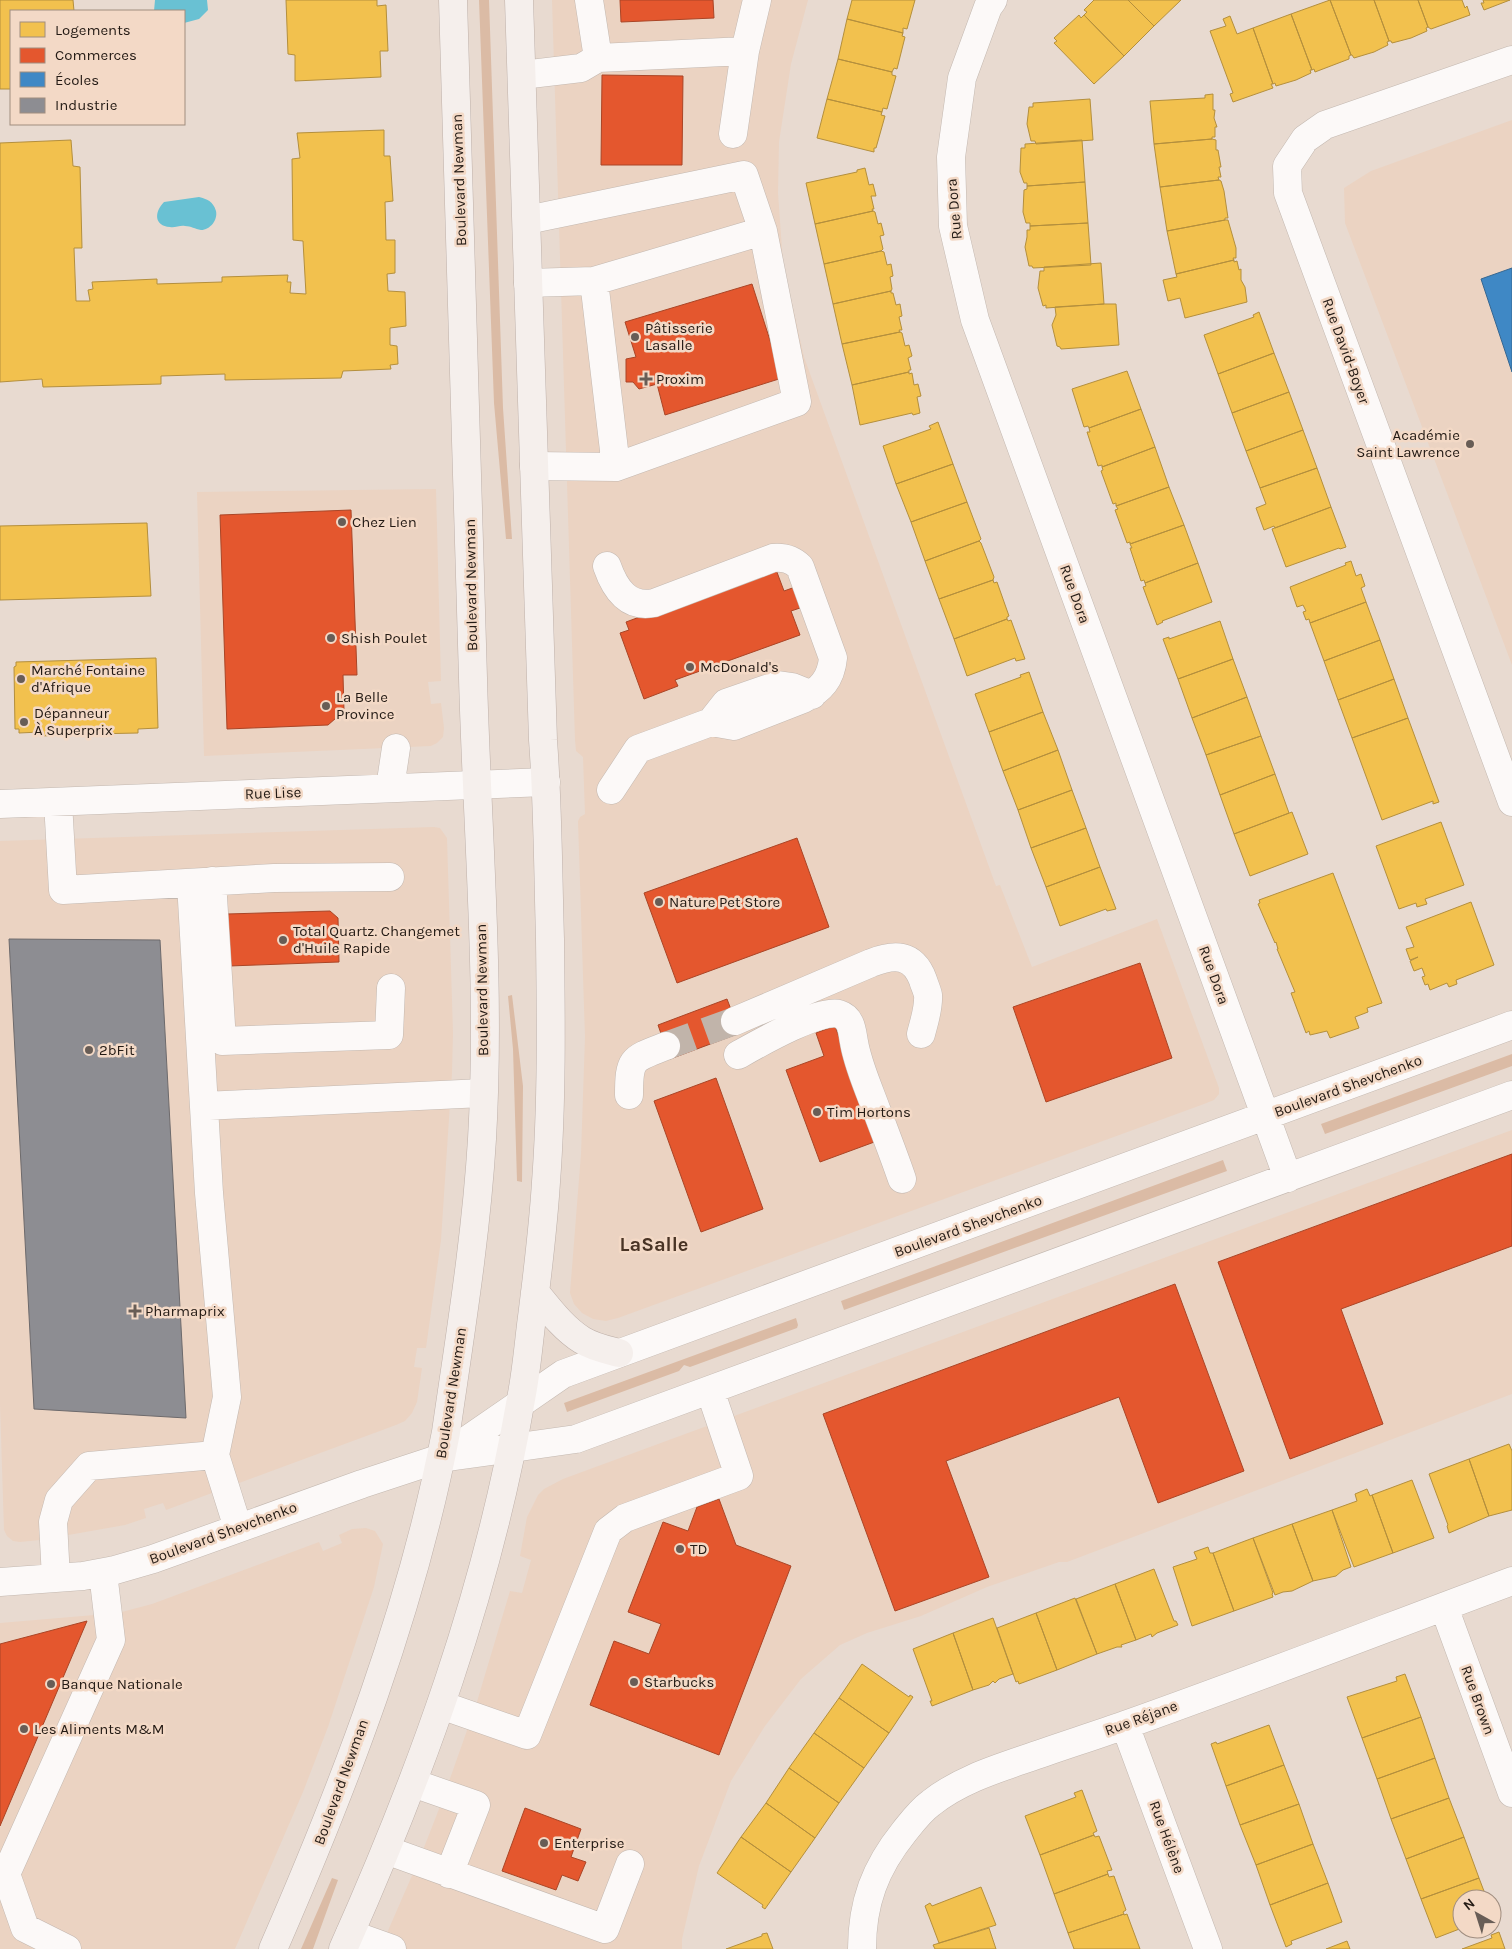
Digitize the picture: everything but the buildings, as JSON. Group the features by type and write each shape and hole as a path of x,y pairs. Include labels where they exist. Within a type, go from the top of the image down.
{"main road":[{"name":"Boulevard Newman","path":"273,1949 318,1845 376,1686 405,1597 441,1458 474,1240 482,1136 484,989 453,0"},
{"path":"347,1941 413,1783 441,1705 481,1576 512,1448 521,1402 535,1292 546,1181 550,1103 550,961 546,782 543,740 519,0"},
{"path":"535,1292 575,1335 588,1343 619,1354"}],"street":[{"path":"589,0 598,58"},
{"path":"733,134 745,51 756,0"},
{"name":"Rue Dora","path":"992,0 962,78 951,157 953,226 975,320 1288,1178"},
{"path":"522,75 580,68 598,58 745,51"},
{"name":"Rue David-Boyer","path":"1512,60 1326,125 1305,139 1286,166 1288,194 1512,802"},
{"path":"527,220 744,175 763,231 797,402 616,467 534,466"},
{"path":"528,283 594,281 763,231"},
{"path":"594,281 616,467"},
{"path":"607,566 612,579 622,594 633,602 649,604 773,558 782,557 795,562 803,573 833,658 826,682 812,695 734,726 711,722 638,749 611,790"},
{"path":"390,788 396,748"},
{"name":"Rue Lise","path":"0,804 546,782"},
{"path":"58,802 63,890 274,878 390,877"},
{"path":"202,882 222,1041 388,1036 391,988"},
{"path":"202,882 204,1106 209,1193 227,1397 215,1455 238,1528"},
{"path":"735,1020 871,963 891,957 910,961 920,973 928,993 922,1034"},
{"path":"738,1055 791,1027 827,1014 842,1015 847,1019 853,1030 859,1062 902,1179"},
{"name":"Boulevard Shevchenko","path":"441,1458 562,1374 1512,1025"},
{"path":"629,1095 629,1072 631,1065 640,1056 666,1046"},
{"path":"204,1106 482,1093"},
{"name":"Boulevard Shevchenko","path":"0,1582 103,1573 140,1563 441,1458 576,1439 1512,1095"},
{"path":"441,1705 527,1735 608,1531 625,1518 739,1476 710,1390"},
{"path":"56,1578 53,1522 59,1500 88,1466 215,1455"},
{"path":"67,1949 26,1928 6,1874 111,1640 103,1573"},
{"name":"Rue Réjane","path":"862,1949 862,1926 869,1893 880,1868 894,1845 930,1804 954,1787 982,1774 1125,1725 1512,1582"},
{"name":"Rue Brown","path":"1444,1607 1512,1793"},
{"name":"Rue Hélène","path":"1125,1725 1208,1949"},
{"path":"413,1783 476,1805 449,1874"},
{"path":"386,1850 605,1930 630,1864"},
{"path":"347,1941 392,1949"}],"shaded area":[{"path":"479,0 489,0 503,408 512,539 506,539 494,403"},
{"path":"552,0 808,0 791,64 779,142 778,193 783,263 804,357 996,886 1000,885 1032,967 1157,919 1219,1088 1219,1094 1214,1100 1204,1104 606,1321 593,1319 582,1313 574,1304 570,1293 581,1154 585,1037 578,821 585,814 583,757 576,751 575,740"},
{"name":"Académie Saint Lawrence","path":"1512,120 1512,665 1345,223 1344,188 1371,171"},
{"path":"436,489 441,681 428,682 431,704 441,703 444,728 443,737 431,746 204,756 197,492"},
{"path":"440,828 447,838 453,1033 452,1073 441,1240 426,1348 417,1348 414,1367 422,1368 417,1402 412,1413 405,1421 396,1425 166,1510 163,1503 144,1509 146,1518 125,1525 40,1540 13,1541 4,1530 0,1404 0,841"},
{"path":"512,995 523,1086 522,1182 517,1181 513,1049 508,996"},
{"path":"1512,1054 1512,1066 1325,1134 1321,1124"},
{"path":"1512,1130 1512,1394 1067,1562 1059,1562 987,1587 921,1616 867,1633 840,1645 801,1679 765,1726 731,1781 699,1866 682,1939 682,1949 380,1949 441,1804 476,1705 510,1591 522,1593 531,1560 520,1556 527,1517 538,1495 544,1489 563,1479"},
{"path":"1223,1160 1227,1171 844,1310 841,1301"},
{"path":"796,1318 797,1328 690,1367 684,1365 679,1371 567,1412 564,1403"},
{"path":"366,1528 375,1531 383,1544 374,1587 328,1727 303,1792 235,1949 0,1949 0,1623 118,1613 152,1604 319,1542 323,1551 342,1543 339,1535 352,1529"},
{"path":"332,1878 338,1880 313,1949 301,1949"}],"water":[{"path":"155,0 207,0 208,10 199,19 185,23 185,10 154,10"},
{"path":"199,197 209,201 216,211 215,221 204,230 187,226 170,227 158,221 158,210 164,202"}],"tunnel":[{"path":"666,1046 735,1021"}],"place":[{"name":"Pâtisserie Lasalle","path":"635,337"},
{"name":"Proxim","path":"646,379"},
{"name":"Académie Saint Lawrence","path":"1470,444"},
{"name":"Chez Lien","path":"342,522"},
{"name":"Shish Poulet","path":"331,638"},
{"name":"McDonald's","path":"690,667"},
{"name":"Marché Fontaine d'Afrique","path":"21,679"},
{"name":"La Belle Province","path":"326,706"},
{"name":"Dépanneur À Superprix","path":"24,722"},
{"name":"Nature Pet Store","path":"659,902"},
{"name":"Total Quartz. Changemet d'Huile Rapide","path":"283,940"},
{"name":"2bFit","path":"89,1050"},
{"name":"Tim Hortons","path":"817,1112"},
{"name":"Pharmaprix","path":"135,1311"},
{"name":"TD","path":"680,1549"},
{"name":"Starbucks","path":"634,1682"},
{"name":"Banque Nationale","path":"51,1684"},
{"name":"Les Aliments M&M","path":"24,1729"},
{"name":"Enterprise","path":"544,1843"}],"district":[{"name":"LaSalle","path":"654,1244"}]}
